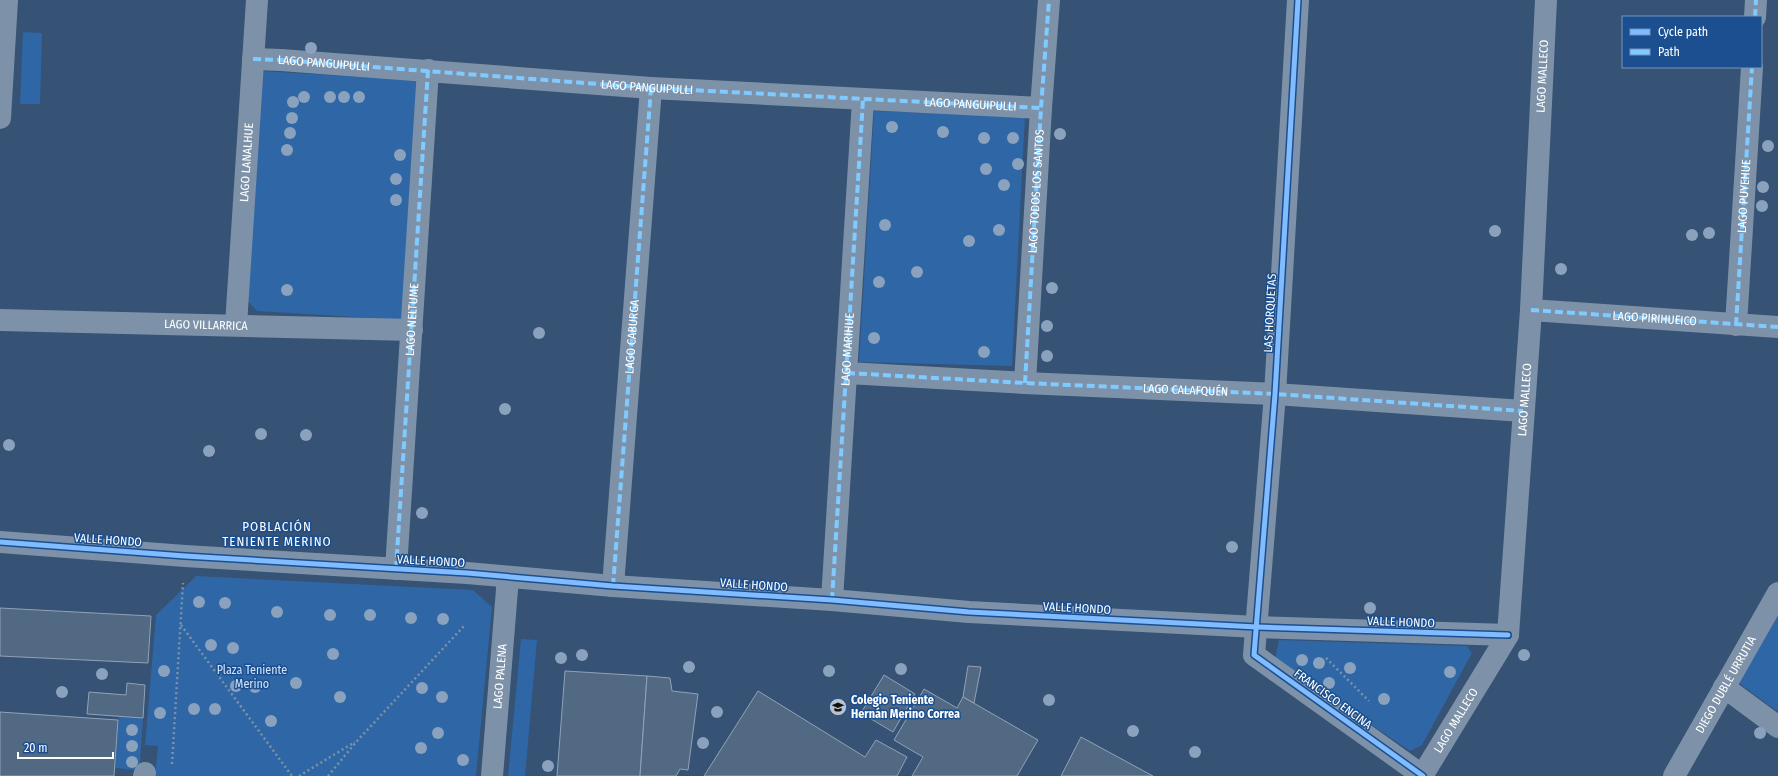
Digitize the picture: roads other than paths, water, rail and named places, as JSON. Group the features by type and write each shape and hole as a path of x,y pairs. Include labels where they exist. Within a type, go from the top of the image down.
{"street":[{"path":"0,118 6,0"},
{"name":"LAGO LANALHUE","path":"236,325 257,0"},
{"name":"LAGO TODOS LOS SANTOS","path":"1025,383 1041,108 1049,0"},
{"name":"LAS HORQUETAS","path":"1257,628 1257,605 1275,394 1298,0"},
{"name":"LAGO MALLECO","path":"1422,776 1508,635 1531,310 1546,0"},
{"path":"1755,16 1756,0"},
{"name":"LAGO PANGUIPULLI","path":"253,59 428,70 651,88 1041,108"},
{"name":"LAGO PUYEHUE","path":"1736,325 1752,68"},
{"name":"LAGO NELTUME","path":"396,569 428,70"},
{"name":"LAGO CABURGA","path":"613,586 651,88"},
{"name":"LAGO MARIHUE","path":"832,600 863,100"},
{"name":"LAGO PIRIHUEICO","path":"1531,310 1778,327"},
{"name":"LAGO VILLARRICA","path":"0,320 412,330"},
{"name":"LAGO CALAFQUÉN","path":"847,373 1025,383 1275,394 1524,411"},
{"name":"VALLE HONDO","path":"0,542 185,556 508,577 613,586 832,600 969,612 1257,628 1508,635"},
{"name":"LAGO PALENA","path":"492,776 508,577"},
{"name":"DIEGO DUBLÉ URRUTIA","path":"1674,776 1778,593"},
{"name":"FRANCISCO ENCINA","path":"1257,628 1254,655 1422,776"},
{"path":"1724,687 1778,726"}],"place":[{"name":"Colegio Teniente Hernán Merino Correa","path":"838,707"}],"district":[{"name":"POBLACIÓN TENIENTE MERINO","path":"277,534"}],"park label":[{"name":"Plaza Teniente Merino","path":"252,677"}]}
